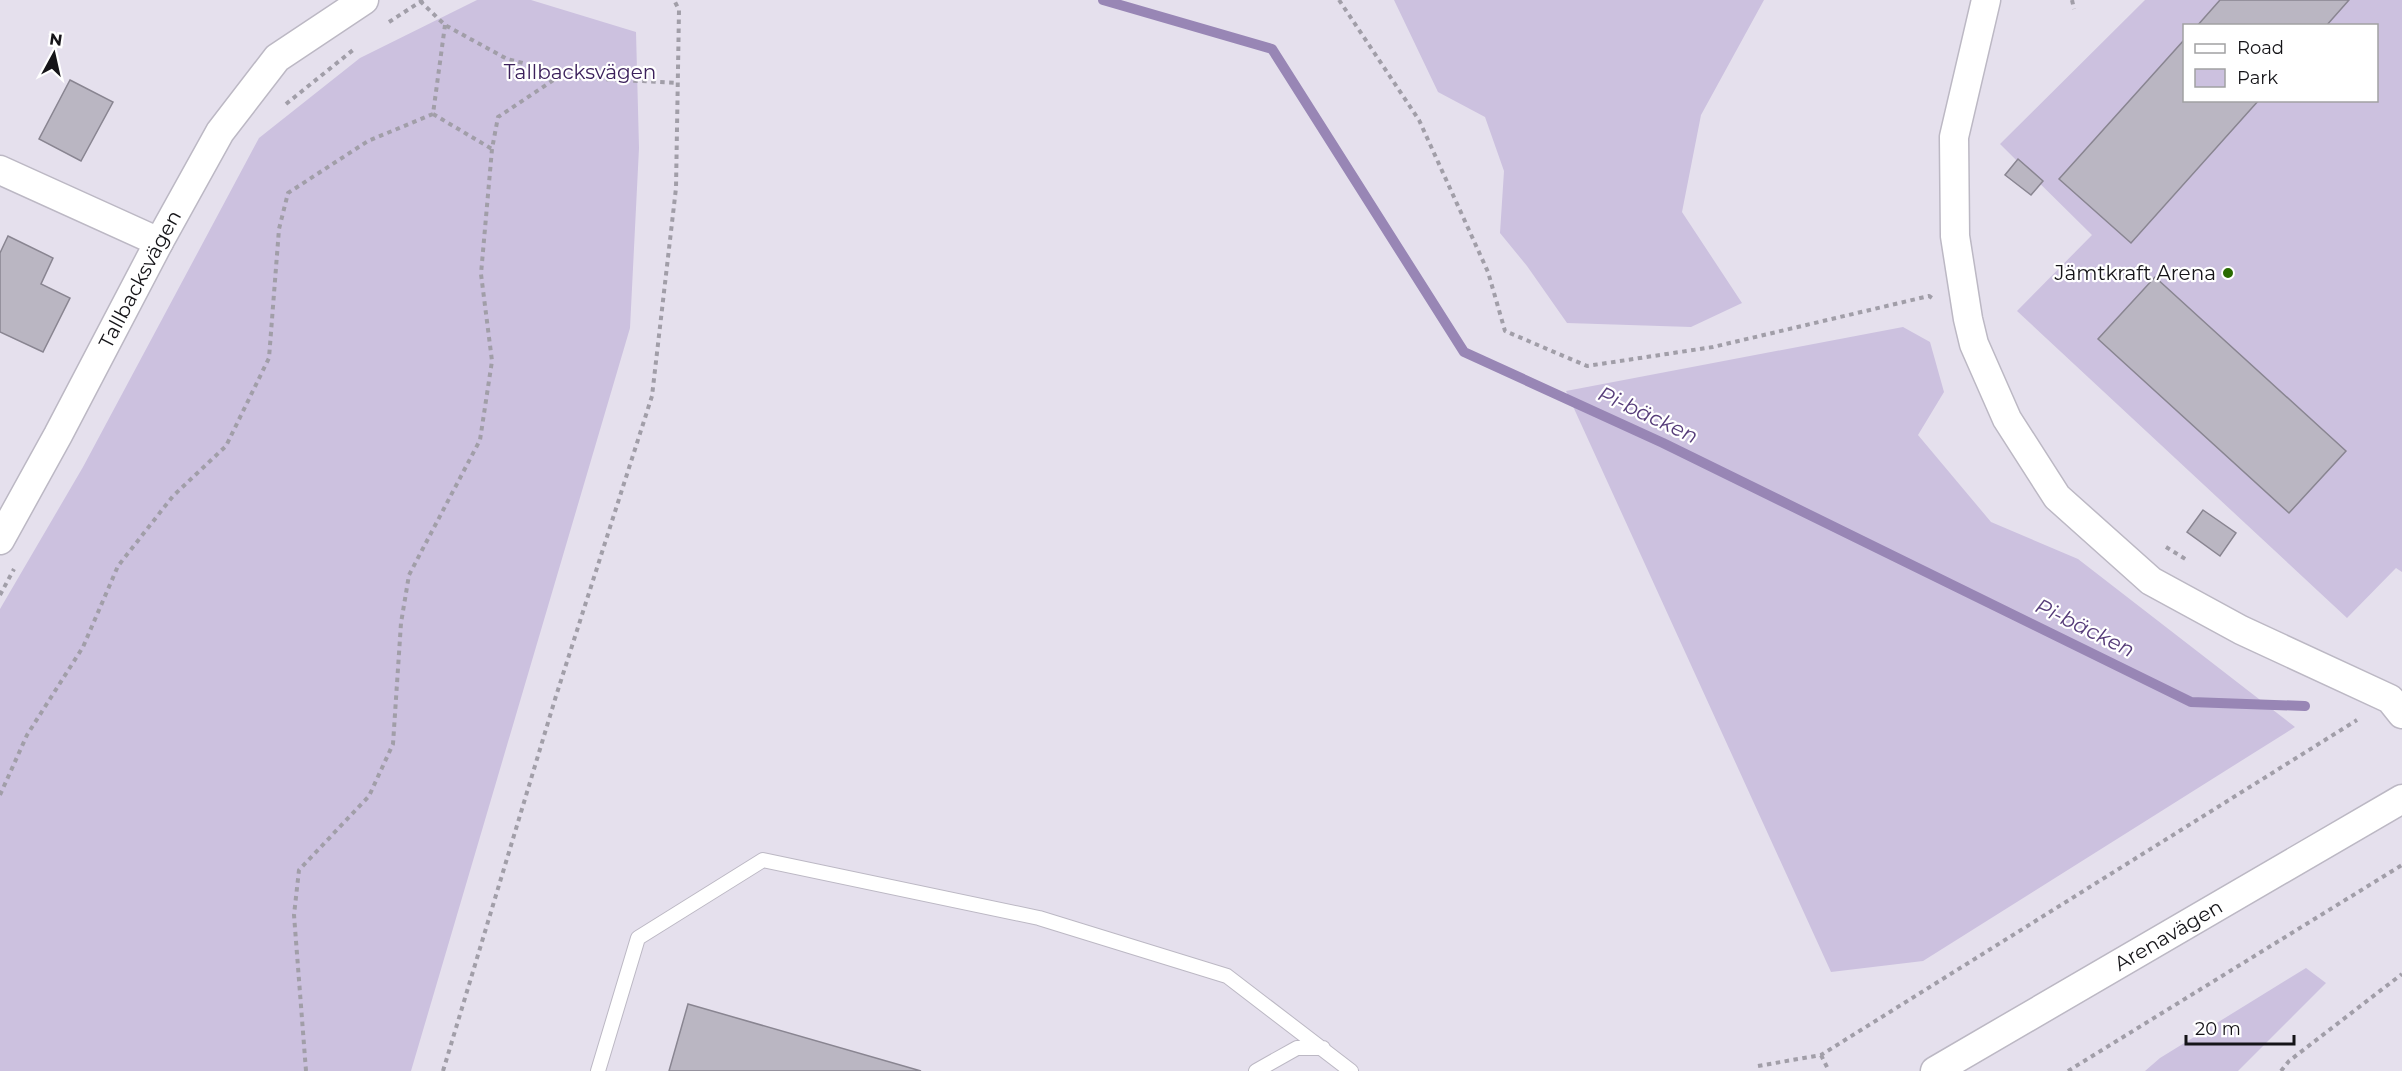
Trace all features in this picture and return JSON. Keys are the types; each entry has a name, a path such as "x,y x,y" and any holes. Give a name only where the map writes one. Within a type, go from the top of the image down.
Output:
{"street":[{"name":"Tallbacksvägen","path":"0,540 220,132 277,58 364,0"},
{"path":"1986,0 1954,137 1955,236 1974,344 2007,419 2057,497 2151,581 2241,630 2396,707"},
{"path":"0,170 159,242"},
{"name":"Arenavägen","path":"1935,1071 2402,799"}],"lane":[{"path":"598,1071 638,938 764,860 1039,918 1227,976 1351,1071"},
{"path":"1256,1071 1297,1048 1323,1048"}],"path":[{"path":"384,25 421,0 445,25 507,59 583,78 678,83"},
{"path":"443,1071 556,696 652,396 676,188 679,10 674,0"},
{"path":"1339,0 1419,120 1488,272 1505,331 1587,366 1713,347 1929,296 1968,319"},
{"path":"2072,0 2074,9"},
{"path":"433,114 445,25"},
{"path":"279,109 358,46"},
{"path":"306,1071 294,915 299,870 369,796 393,744 401,623 409,575 480,441 492,361 481,274 492,148 498,117 564,73"},
{"path":"433,114 492,148"},
{"path":"0,795 27,735 83,647 118,566 173,496 226,446 269,358 279,228 288,193 368,141 433,114"},
{"path":"2158,543 2197,566"},
{"path":"0,595 17,564"},
{"path":"1758,1066 1821,1055 2396,707"},
{"path":"2068,1071 2402,865"},
{"path":"2281,1071 2289,1061 2402,974"},
{"path":"1821,1055 1829,1071"}],"green space":[{"path":"477,0 531,0 636,32 639,148 630,328 411,1071 0,1071 0,609 83,467 259,138 360,58"},
{"path":"1394,0 1764,0 1701,115 1682,212 1742,303 1691,327 1567,323 1527,266 1500,233 1504,171 1485,117 1438,92"},
{"name":"Jämtkraft Arena","path":"2145,0 2402,0 2402,572 2396,568 2347,618 2017,311 2092,235 2000,144"},
{"path":"1903,327 1930,342 1944,392 1918,435 1991,522 2078,559 2295,727 1923,961 1831,972 1566,391"},
{"path":"2306,968 2326,983 2238,1071 2145,1071 2160,1058"}],"building":[{"path":"2220,0 2349,0 2328,24 2199,24"},
{"path":"2183,41 2183,102 2257,102 2131,243 2059,179"},
{"path":"70,80 113,102 81,161 39,139"},
{"path":"2018,159 2043,181 2031,195 2005,175"},
{"path":"8,236 53,258 41,284 70,298 43,352 0,332 0,253"},
{"path":"2155,277 2346,451 2289,513 2098,339"},
{"path":"2203,510 2236,533 2220,556 2187,532"},
{"path":"688,1004 921,1071 669,1071"}],"waterway":[{"name":"Pi-bäcken","path":"1103,0 1272,49 1464,352 1663,443 2191,702 2305,706"}],"place":[{"name":"Jämtkraft Arena","path":"2228,273"}]}
